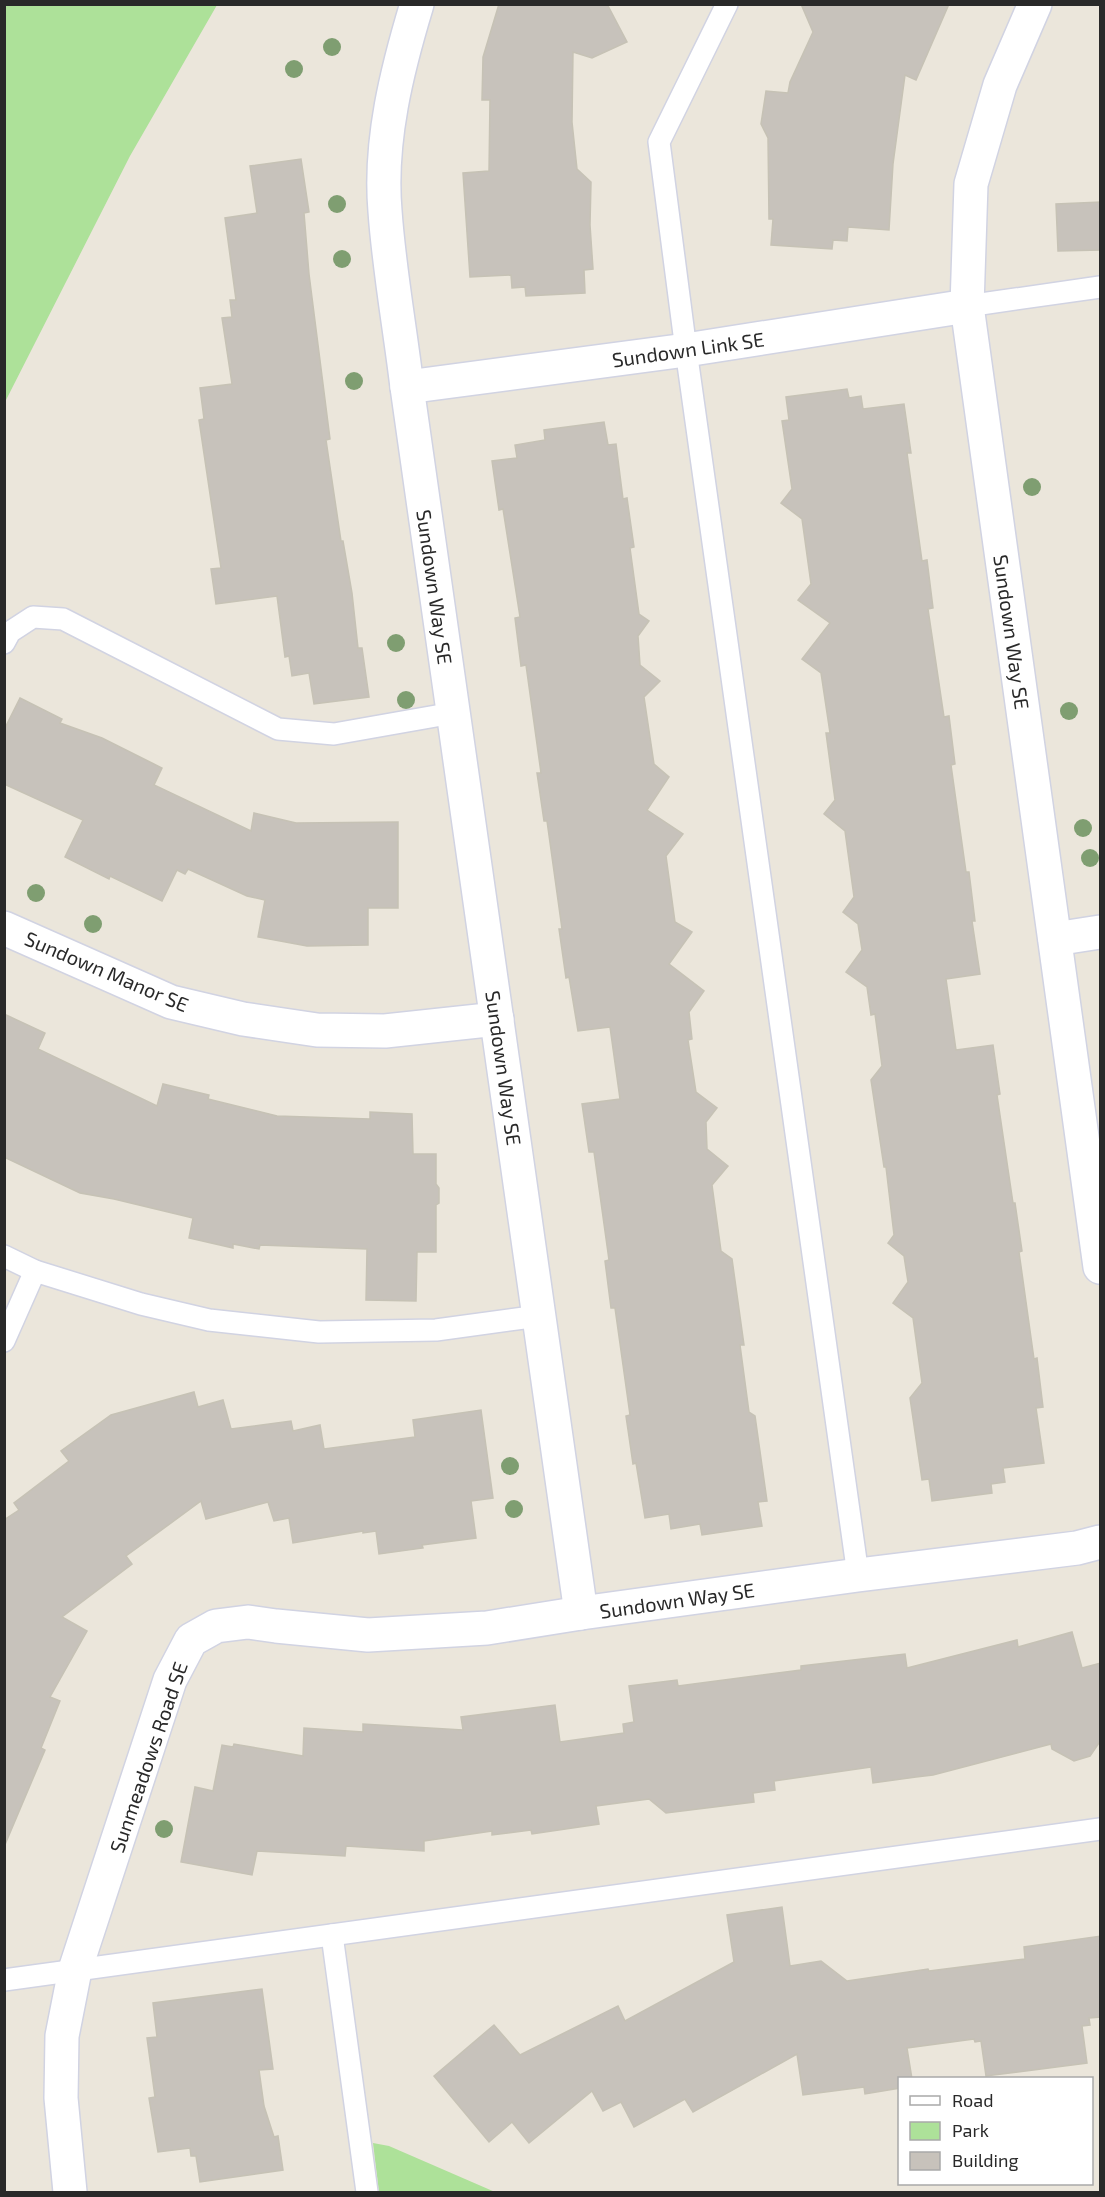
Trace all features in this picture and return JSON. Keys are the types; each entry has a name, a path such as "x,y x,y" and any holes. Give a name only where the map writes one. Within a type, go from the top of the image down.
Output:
{"street":[{"name":"Sundown Way SE","path":"417,4 400,63 391,107 385,158 385,209 407,387 581,1613 1077,1548 1101,1542"},
{"name":"Sundown Way SE","path":"1035,4 1000,86 971,184 967,306 1101,1267"},
{"name":"Sundown Link SE","path":"407,387 686,350 967,306"},
{"name":"Sundown Manor SE","path":"4,928 171,1002 243,1019 317,1030 385,1031 497,1019"},
{"path":"1055,939 1101,932"},
{"name":"Sunmeadows Road SE","path":"70,2193 61,2098 62,2036 75,1970 170,1680 191,1640 216,1626 248,1622 368,1635 487,1628 581,1613"}],"lane":[{"path":"727,4 659,142 686,350 858,1575"},
{"path":"967,306 1101,287"},
{"path":"4,643 10,632 33,617 63,619 278,729 334,734 453,713"},
{"path":"4,1256 35,1271 141,1304 209,1320 318,1332 436,1330 539,1316"},
{"path":"4,1341 35,1271"},
{"path":"4,1980 1101,1829"},
{"path":"332,1935 367,2193"}],"green space":[{"path":"5,4 217,5 130,156 5,402"},
{"path":"373,2143 389,2146 495,2192 379,2192"}],"building":[{"path":"499,4 607,4 627,42 592,58 573,52 572,122 577,169 591,182 590,225 593,269 584,270 585,293 526,296 525,287 512,288 511,275 470,277 463,173 489,171 490,100 482,100 483,57"},
{"path":"801,4 949,4 916,80 905,75 893,164 889,230 848,227 847,241 833,240 832,249 771,245 773,219 769,219 768,138 761,124 766,91 788,93 790,82 813,32"},
{"path":"301,159 309,212 304,213 309,274 330,439 326,440 341,541 343,541 352,593 358,648 362,648 369,697 314,704 309,673 292,676 289,656 285,657 277,596 216,604 211,569 221,568 199,420 204,419 200,388 232,384 222,318 232,317 230,300 236,300 225,218 257,213 250,166"},
{"path":"1101,202 1101,250 1058,251 1056,204"},
{"path":"847,389 849,398 861,396 863,409 904,404 911,453 907,453 922,561 927,560 933,608 928,609 944,717 949,716 955,764 951,765 966,872 969,872 975,921 972,921 980,974 946,979 956,1050 993,1045 1000,1094 997,1095 1013,1203 1015,1203 1022,1251 1019,1252 1043,1407 1036,1408 1044,1463 1003,1468 1005,1482 991,1484 992,1493 932,1501 929,1479 922,1480 910,1398 922,1383 913,1318 893,1303 908,1282 904,1256 888,1243 894,1235 886,1167 884,1167 871,1080 882,1066 875,1014 871,1015 867,987 846,972 862,950 858,924 843,912 854,897 845,831 824,814 835,800 826,733 830,733 821,673 802,659 830,623 798,600 811,584 802,519 781,503 792,489 782,421 789,420 786,397"},
{"path":"604,422 608,445 616,444 623,499 627,498 634,547 630,548 639,614 649,621 638,636 640,665 660,681 644,697 654,764 669,777 647,810 683,834 666,856 675,922 692,932 669,964 704,991 689,1012 692,1039 688,1040 696,1092 717,1108 706,1122 707,1149 728,1166 712,1185 721,1251 732,1259 744,1345 740,1345 749,1412 755,1416 767,1501 758,1502 762,1526 702,1535 700,1524 671,1529 669,1514 645,1518 636,1463 633,1464 626,1416 630,1415 615,1308 611,1308 605,1261 609,1260 594,1152 589,1152 582,1104 620,1099 610,1027 578,1031 569,977 566,978 559,929 562,929 547,821 544,821 537,773 541,773 526,665 521,666 515,618 520,617 503,509 499,510 492,461 517,458 515,445 545,440 544,430"},
{"path":"20,698 62,719 60,723 102,738 162,768 154,785 251,831 254,813 296,823 398,822 398,908 368,908 368,945 307,946 258,937 265,900 247,896 188,869 185,874 177,870 162,901 110,876 109,879 65,857 83,820 4,784 4,730"},
{"path":"4,1014 45,1033 38,1049 157,1106 163,1084 209,1095 208,1099 277,1116 370,1119 370,1112 412,1114 413,1154 436,1154 436,1184 439,1188 439,1203 436,1205 436,1252 417,1252 416,1301 366,1300 367,1249 260,1245 259,1249 233,1244 233,1248 189,1238 193,1218 80,1193 4,1157"},
{"path":"194,1392 198,1407 223,1400 231,1429 291,1421 293,1431 320,1425 324,1449 415,1437 413,1420 481,1410 493,1498 471,1501 476,1538 422,1545 423,1548 379,1554 376,1531 363,1533 363,1531 293,1543 289,1518 274,1521 268,1502 206,1519 201,1501 126,1556 132,1564 62,1617 87,1631 50,1697 60,1701 41,1748 45,1750 4,1847 4,1520 19,1510 14,1503 69,1461 61,1451 111,1415"},
{"path":"1072,1632 1082,1668 1101,1663 1101,1740 1090,1756 1074,1761 1052,1749 1051,1744 933,1775 873,1783 871,1767 774,1781 775,1790 753,1793 754,1802 666,1813 649,1799 596,1806 599,1824 532,1834 531,1830 492,1835 492,1831 424,1841 424,1851 346,1846 345,1856 257,1851 252,1875 181,1862 195,1787 213,1791 222,1745 233,1747 234,1744 303,1756 304,1728 363,1732 363,1724 463,1730 461,1717 555,1705 560,1742 624,1733 623,1724 634,1722 629,1686 677,1680 678,1686 801,1670 801,1666 905,1654 907,1668 1017,1640 1018,1647"},
{"path":"782,1907 790,1966 821,1961 847,1981 928,1969 929,1971 1025,1959 1024,1947 1101,1936 1101,2017 1089,2018 1090,2025 1082,2026 1087,2063 986,2076 981,2041 975,2042 974,2039 907,2048 912,2077 898,2077 898,2088 865,2094 864,2087 803,2095 797,2054 693,2112 685,2099 634,2127 621,2102 603,2111 592,2091 529,2143 512,2122 489,2142 434,2076 494,2025 520,2055 618,2006 625,2021 734,1962 727,1915"},
{"path":"262,1989 273,2069 259,2070 264,2106 274,2137 278,2136 283,2170 200,2182 196,2156 191,2156 190,2148 158,2152 149,2098 155,2097 147,2038 157,2037 153,2003"}]}
